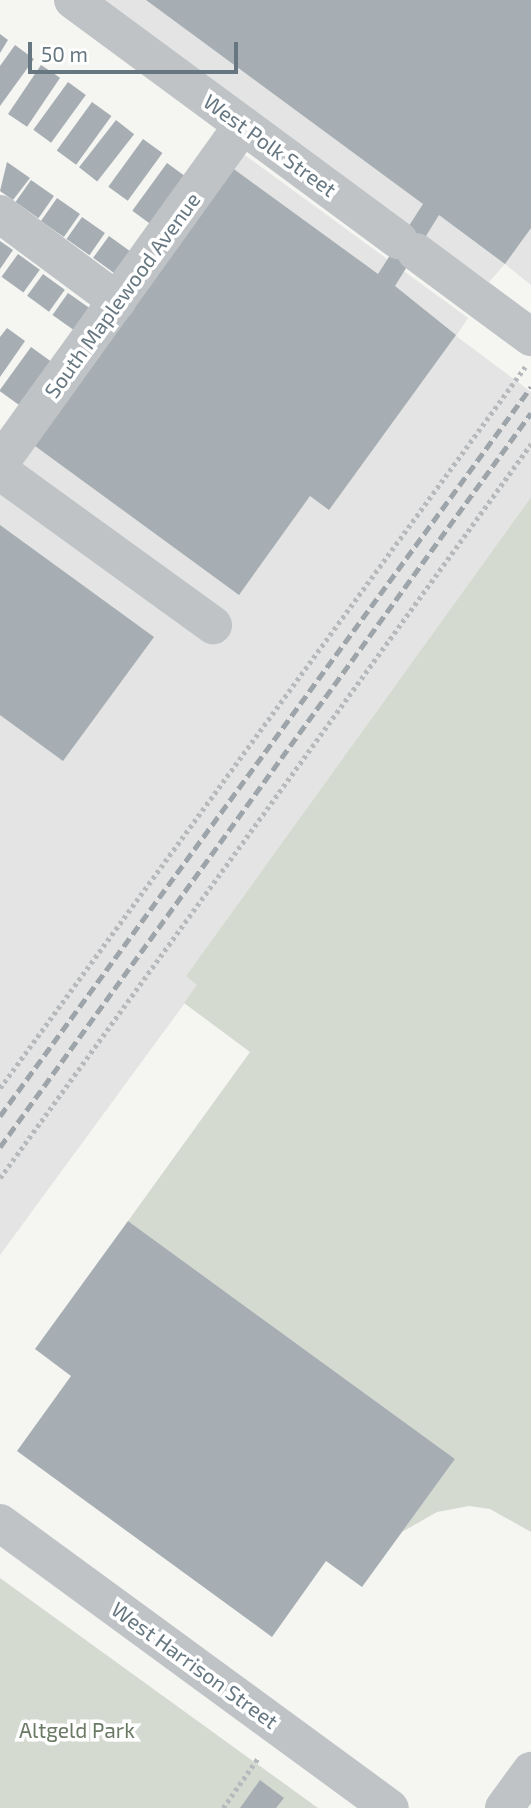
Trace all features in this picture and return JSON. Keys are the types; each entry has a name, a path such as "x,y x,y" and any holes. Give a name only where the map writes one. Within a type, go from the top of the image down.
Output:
{"street":[{"name":"West Polk Street","path":"73,0 531,337"},
{"name":"South Maplewood Avenue","path":"0,463 243,125"},
{"path":"0,214 117,301"},
{"path":"0,471 213,625"},
{"name":"West Harrison Street","path":"0,1522 390,1808"},
{"path":"504,1808 531,1771"}],"path":[{"path":"0,1087 515,380"},
{"path":"0,1178 531,444"},
{"path":"223,1808 258,1758"}],"shaded area":[{"path":"99,0 531,0 531,285 505,264 489,282"},
{"path":"235,148 468,318 456,336 531,392 531,497 186,976 198,985 0,1255 0,478"}],"green space":[{"path":"531,497 531,1532 490,1509 469,1506 437,1512 402,1532 455,1459 128,1221 250,1052 184,1003 197,985 186,976"},
{"name":"Altgeld Park","path":"0,1578 318,1808 0,1808"}],"building":[{"path":"146,0 531,0 531,228 505,264 439,215 395,286 456,335 329,510 310,496 239,595 31,443 231,167 378,274 423,204"},
{"path":"0,34 8,40 0,53"},
{"path":"15,45 34,59 0,106 0,66"},
{"path":"41,65 60,78 27,127 8,114"},
{"path":"68,82 86,95 51,143 33,130"},
{"path":"92,102 111,116 76,165 57,151"},
{"path":"116,120 134,134 97,181 79,167"},
{"path":"143,139 162,153 128,201 108,187"},
{"path":"7,162 30,178 13,200 0,191"},
{"path":"167,163 185,176 150,224 132,211"},
{"path":"31,180 54,196 38,218 16,202"},
{"path":"57,198 80,214 64,237 41,221"},
{"path":"82,217 105,233 89,255 67,239"},
{"path":"109,236 131,252 115,274 93,258"},
{"path":"0,241 13,250 0,269"},
{"path":"18,254 40,270 23,293 2,277"},
{"path":"43,274 65,290 49,312 27,296"},
{"path":"68,293 91,309 75,331 53,315"},
{"path":"7,328 25,341 0,377 0,337"},
{"path":"31,347 50,361 19,405 0,390"},
{"path":"0,525 154,637 63,761 0,715"},
{"path":"128,1221 455,1459 362,1587 326,1561 272,1637 17,1451 71,1376 35,1349"},
{"path":"260,1780 284,1798 276,1808 240,1808"}],"railway":[{"path":"0,1116 531,387"},
{"path":"0,1147 531,413"}]}
